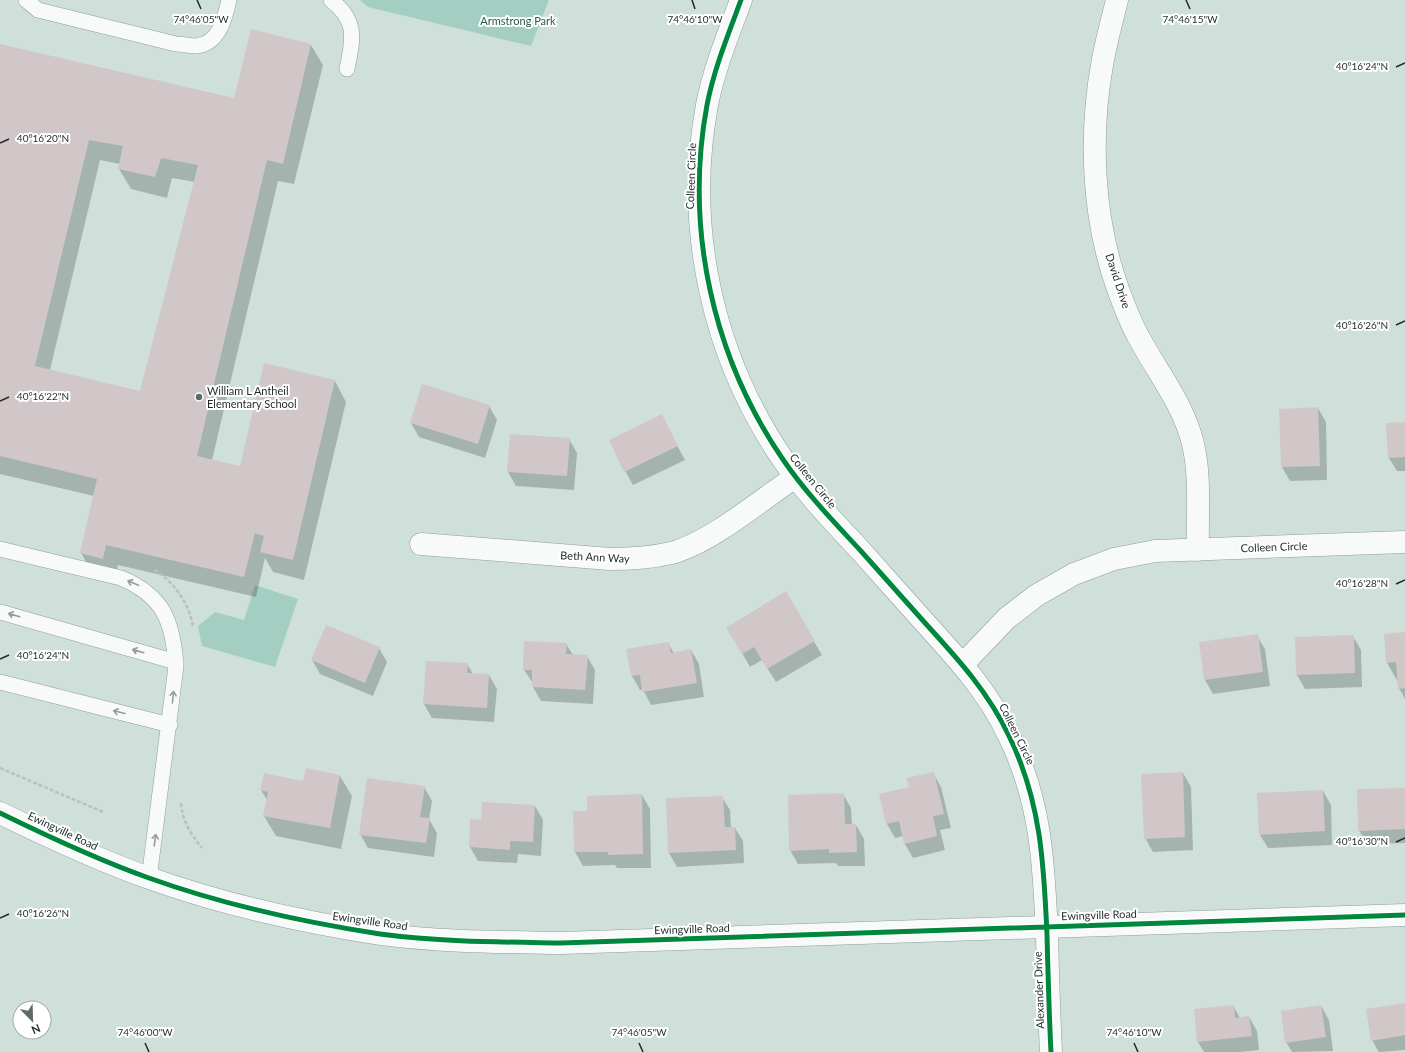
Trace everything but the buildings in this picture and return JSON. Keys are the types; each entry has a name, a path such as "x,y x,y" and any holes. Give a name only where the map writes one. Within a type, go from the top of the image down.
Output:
{"street":[{"name":"Colleen Circle","path":"741,0 718,58 707,106 700,176 699,211 705,268 715,316 734,370 758,421 795,476 819,506 963,664 988,698 1009,735 1026,775 1039,829 1046,927"},
{"name":"David Drive","path":"1117,0 1103,60 1096,125 1095,174 1103,232 1118,288 1137,335 1182,413 1193,444 1196,471 1198,550"},
{"name":"Beth Ann Way","path":"421,544 610,559 640,559 672,553 704,539 795,476"},
{"name":"Colleen Circle","path":"963,664 1007,618 1037,595 1074,574 1114,559 1148,552 1405,542"},
{"name":"Ewingville Road","path":"0,813 75,849 149,878 244,907 303,921 382,934 461,941 569,943 1405,915"},
{"name":"Alexander Drive","path":"1046,927 1051,1052"}],"lane":[{"path":"26,0 38,10 176,44 197,46 209,41 218,32 224,22 229,0"},
{"path":"331,0 341,8 350,22 353,39 347,69"},
{"path":"0,549 121,578 139,586 155,599 172,631 176,648 176,662 170,725 149,878"},
{"path":"0,612 176,662"},
{"path":"0,682 170,725"}],"path":[{"path":"0,768 103,812"}],"green space":[{"name":"Armstrong Park","path":"360,0 549,0 531,46 368,7"},
{"path":"255,585 298,599 275,667 202,646 198,626 215,612 244,620"}],"cycle path":[{"path":"741,0 713,78 707,105 701,152 699,198 703,245 710,291 722,336 739,379 759,421 784,461 820,507 961,663 992,705 1009,736 1020,760 1028,785 1039,834 1046,909 1051,1052"},
{"path":"0,813 92,856 177,888 263,912 292,918 380,934 425,939 561,943 1405,915"}],"place":[{"name":"William L Antheil Elementary School","path":"199,397"}]}
